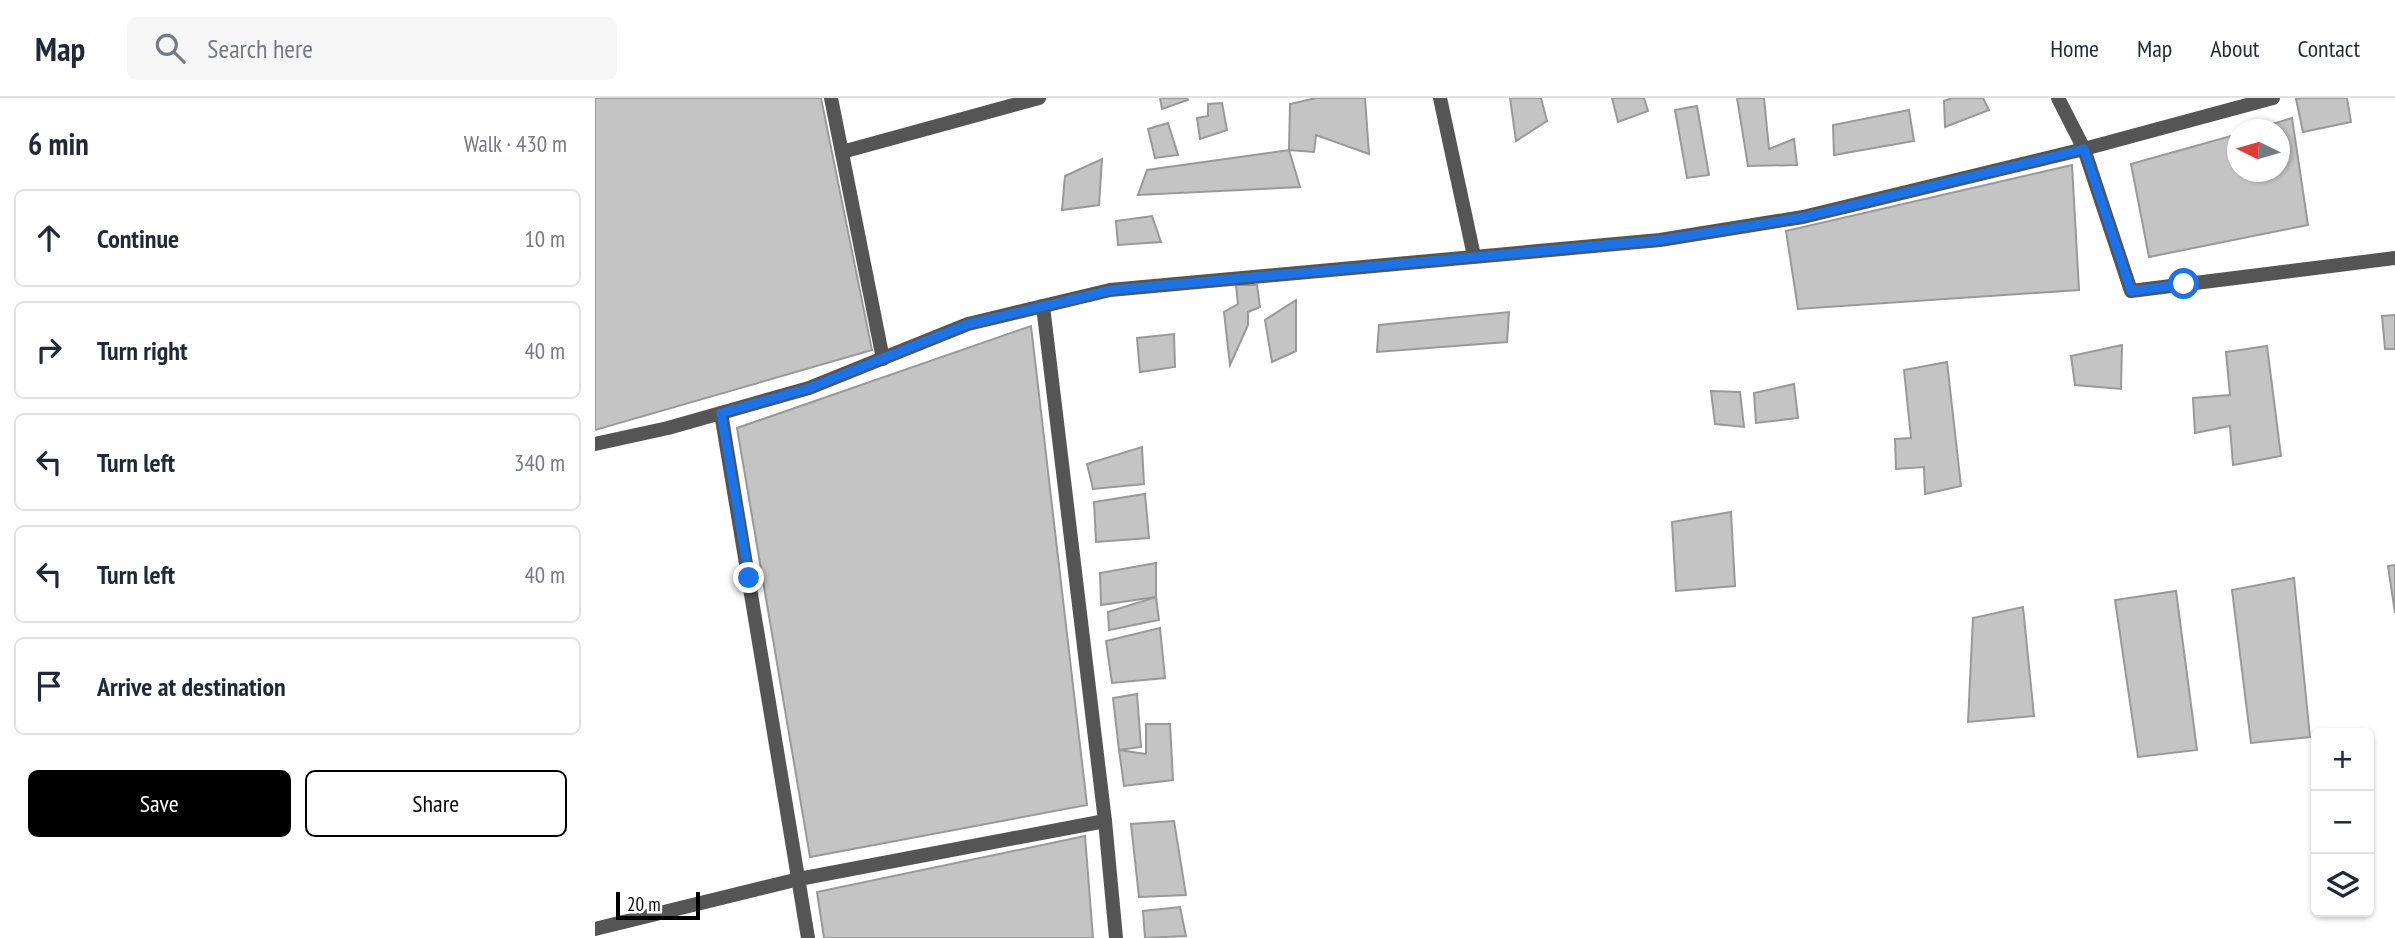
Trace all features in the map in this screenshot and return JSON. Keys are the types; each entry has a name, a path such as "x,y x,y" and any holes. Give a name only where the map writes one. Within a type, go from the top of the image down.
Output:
{"street":[{"path":"831,98 883,359"},
{"path":"842,152 1039,98"},
{"path":"1440,98 1474,256"},
{"path":"2058,98 2084,149 2131,291 2395,258"},
{"path":"595,444 668,428 809,388 968,324 1111,290 1660,240 1803,217 2084,149 2273,98"},
{"path":"1042,306 1105,821 1116,938"},
{"path":"721,413 807,938"},
{"path":"595,929 799,879 1105,821"}],"building":[{"path":"595,98 821,98 872,350 595,430"},
{"path":"1160,98 1187,98 1188,100 1162,109"},
{"path":"1316,98 1365,98 1369,154 1316,135 1314,152 1289,150 1290,104"},
{"path":"1510,98 1541,98 1547,121 1516,141"},
{"path":"1612,98 1644,98 1648,111 1618,122"},
{"path":"1737,98 1764,98 1769,149 1794,139 1797,165 1748,166"},
{"path":"1952,98 1983,98 1989,110 1945,127 1944,101"},
{"path":"2347,98 2351,122 2303,132 2296,99"},
{"path":"1222,103 1227,130 1200,139 1197,118 1208,116 1208,104"},
{"path":"1697,106 1709,175 1687,178 1675,110"},
{"path":"1909,110 1914,141 1834,155 1833,125"},
{"path":"2292,118 2308,225 2149,257 2131,164 2227,137 2227,182 2290,182 2289,119"},
{"path":"1168,123 1178,155 1155,158 1148,129"},
{"path":"1289,150 1300,187 1138,195 1147,170"},
{"path":"1102,159 1099,205 1062,210 1065,176"},
{"path":"2072,165 2079,290 1798,309 1786,231"},
{"path":"1152,216 1161,242 1118,245 1116,221"},
{"path":"1236,285 1257,285 1260,307 1248,312 1248,325 1230,365 1224,312 1238,304"},
{"path":"1296,300 1296,351 1272,362 1265,320"},
{"path":"1509,312 1507,342 1377,352 1379,325"},
{"path":"2395,315 2395,349 2385,349 2382,316"},
{"path":"1031,326 1087,805 810,857 737,428"},
{"path":"1174,334 1175,367 1140,372 1137,338"},
{"path":"2122,345 2121,389 2075,385 2071,356"},
{"path":"2267,346 2281,456 2233,465 2230,426 2195,433 2193,398 2230,395 2226,352"},
{"path":"1947,362 1961,486 1925,494 1924,467 1896,469 1895,439 1911,438 1904,370"},
{"path":"1794,384 1798,418 1756,423 1754,393"},
{"path":"1711,391 1740,392 1744,427 1715,424"},
{"path":"1142,447 1144,484 1093,489 1087,464"},
{"path":"1145,494 1149,538 1096,542 1094,502"},
{"path":"1731,512 1735,586 1676,591 1672,522"},
{"path":"1156,563 1156,597 1101,605 1100,573"},
{"path":"2395,565 2395,613 2388,566"},
{"path":"2294,578 2310,737 2251,743 2232,590"},
{"path":"2176,591 2197,750 2138,757 2115,600"},
{"path":"1156,597 1159,620 1109,630 1108,612"},
{"path":"2023,607 2034,716 1968,722 1973,618"},
{"path":"1160,628 1165,678 1112,683 1106,641"},
{"path":"1137,694 1141,747 1119,750 1113,698"},
{"path":"1146,724 1170,724 1173,780 1124,786 1119,750 1146,754"},
{"path":"1174,821 1186,895 1139,897 1131,824"},
{"path":"1085,836 1093,938 824,938 817,892"},
{"path":"1180,907 1186,936 1145,938 1143,911"}],"route":[{"path":"749,578 721,413 809,388 968,324 1111,290 1660,240 1803,217 2084,149 2131,291 2184,284"}]}
